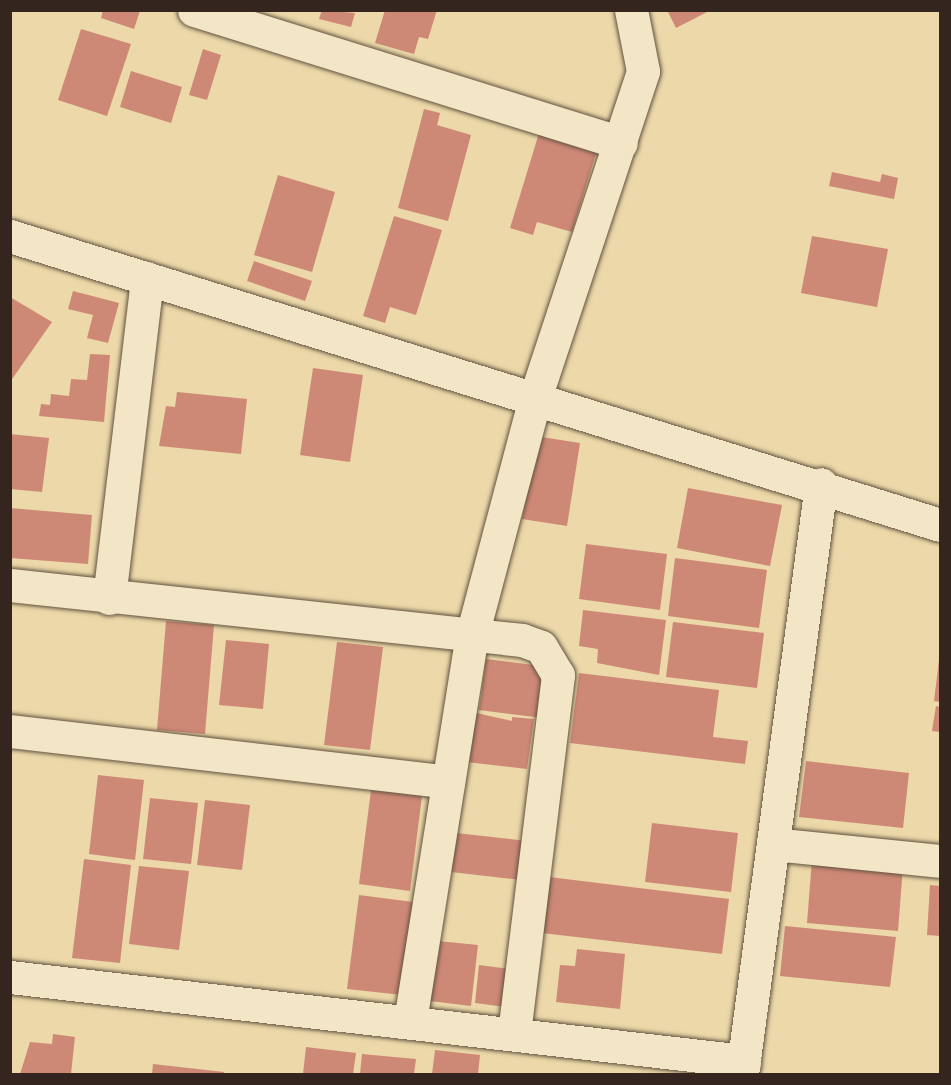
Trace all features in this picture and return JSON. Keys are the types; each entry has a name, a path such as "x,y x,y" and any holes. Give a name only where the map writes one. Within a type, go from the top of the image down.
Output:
{"street":[{"path":"194,10 621,143"},
{"path":"410,1021 472,634 535,398 643,71 631,10"},
{"path":"10,236 821,484 940,525"},
{"path":"109,598 147,278"},
{"path":"10,977 514,1031 743,1068 821,484"},
{"path":"10,585 109,598 472,634 532,642 548,654 558,675 514,1031"},
{"path":"10,731 448,782"},
{"path":"773,844 940,861"}],"building":[{"path":"103,10 140,11 134,29 101,18"},
{"path":"322,10 355,13 351,27 319,19"},
{"path":"385,10 437,10 428,39 419,37 414,54 375,43"},
{"path":"667,10 711,10 676,28"},
{"path":"81,29 131,44 107,116 58,100"},
{"path":"203,49 221,55 207,100 189,95"},
{"path":"131,71 182,87 171,123 120,107"},
{"path":"424,109 440,113 437,125 471,135 448,221 398,208"},
{"path":"539,133 597,150 572,232 537,222 533,235 510,228"},
{"path":"832,172 880,182 882,174 898,178 894,199 829,186"},
{"path":"278,175 335,192 312,272 254,255"},
{"path":"394,216 442,230 416,315 390,307 385,323 363,316"},
{"path":"812,236 888,249 877,307 801,293"},
{"path":"254,261 312,281 305,301 247,281"},
{"path":"73,291 119,303 108,343 87,338 93,315 68,309"},
{"path":"10,297 52,322 10,382"},
{"path":"90,354 110,355 104,422 39,416 41,404 50,405 51,394 69,396 71,379 87,380"},
{"path":"313,368 363,375 350,462 300,455"},
{"path":"177,392 247,399 241,454 159,446 166,406 175,407"},
{"path":"10,434 49,438 42,492 10,489"},
{"path":"535,436 580,443 567,526 522,519"},
{"path":"688,488 782,505 770,566 677,548"},
{"path":"10,508 92,515 88,564 10,558"},
{"path":"586,544 667,554 660,610 579,599"},
{"path":"675,558 767,570 759,628 668,616"},
{"path":"583,610 666,620 659,675 597,663 598,649 579,646"},
{"path":"166,621 214,625 205,734 157,730"},
{"path":"673,622 764,633 757,688 666,677"},
{"path":"226,640 269,644 263,709 219,705"},
{"path":"337,642 383,647 370,750 324,745"},
{"path":"486,659 549,667 543,718 479,710"},
{"path":"940,661 940,702 934,701"},
{"path":"579,673 719,690 713,737 748,741 745,764 570,743"},
{"path":"936,706 940,707 940,732 932,731"},
{"path":"472,712 512,721 512,717 534,719 527,769 466,762"},
{"path":"806,761 909,773 903,828 799,817"},
{"path":"98,775 144,780 135,860 89,854"},
{"path":"371,790 422,796 410,891 359,884"},
{"path":"150,798 198,803 191,864 143,859"},
{"path":"205,800 250,805 242,870 197,865"},
{"path":"652,823 738,833 731,892 645,882"},
{"path":"456,833 527,841 522,880 451,872"},
{"path":"84,859 131,865 120,963 72,958"},
{"path":"812,859 903,866 898,931 807,923"},
{"path":"139,866 189,871 179,950 129,944"},
{"path":"549,877 729,899 722,954 542,933"},
{"path":"930,885 940,886 940,936 927,935"},
{"path":"359,895 413,902 402,995 347,989"},
{"path":"785,926 896,937 890,987 780,976"},
{"path":"438,941 478,945 471,1006 430,1001"},
{"path":"577,949 625,954 620,1009 556,1002 560,965 575,966"},
{"path":"479,965 511,969 506,1007 475,1003"},
{"path":"53,1034 75,1037 71,1074 20,1074 30,1042 52,1044"},
{"path":"306,1047 356,1053 353,1074 303,1074"},
{"path":"435,1050 480,1055 478,1074 432,1074"},
{"path":"362,1054 416,1059 414,1074 360,1074"},
{"path":"153,1064 224,1072 224,1074 152,1074"}]}
